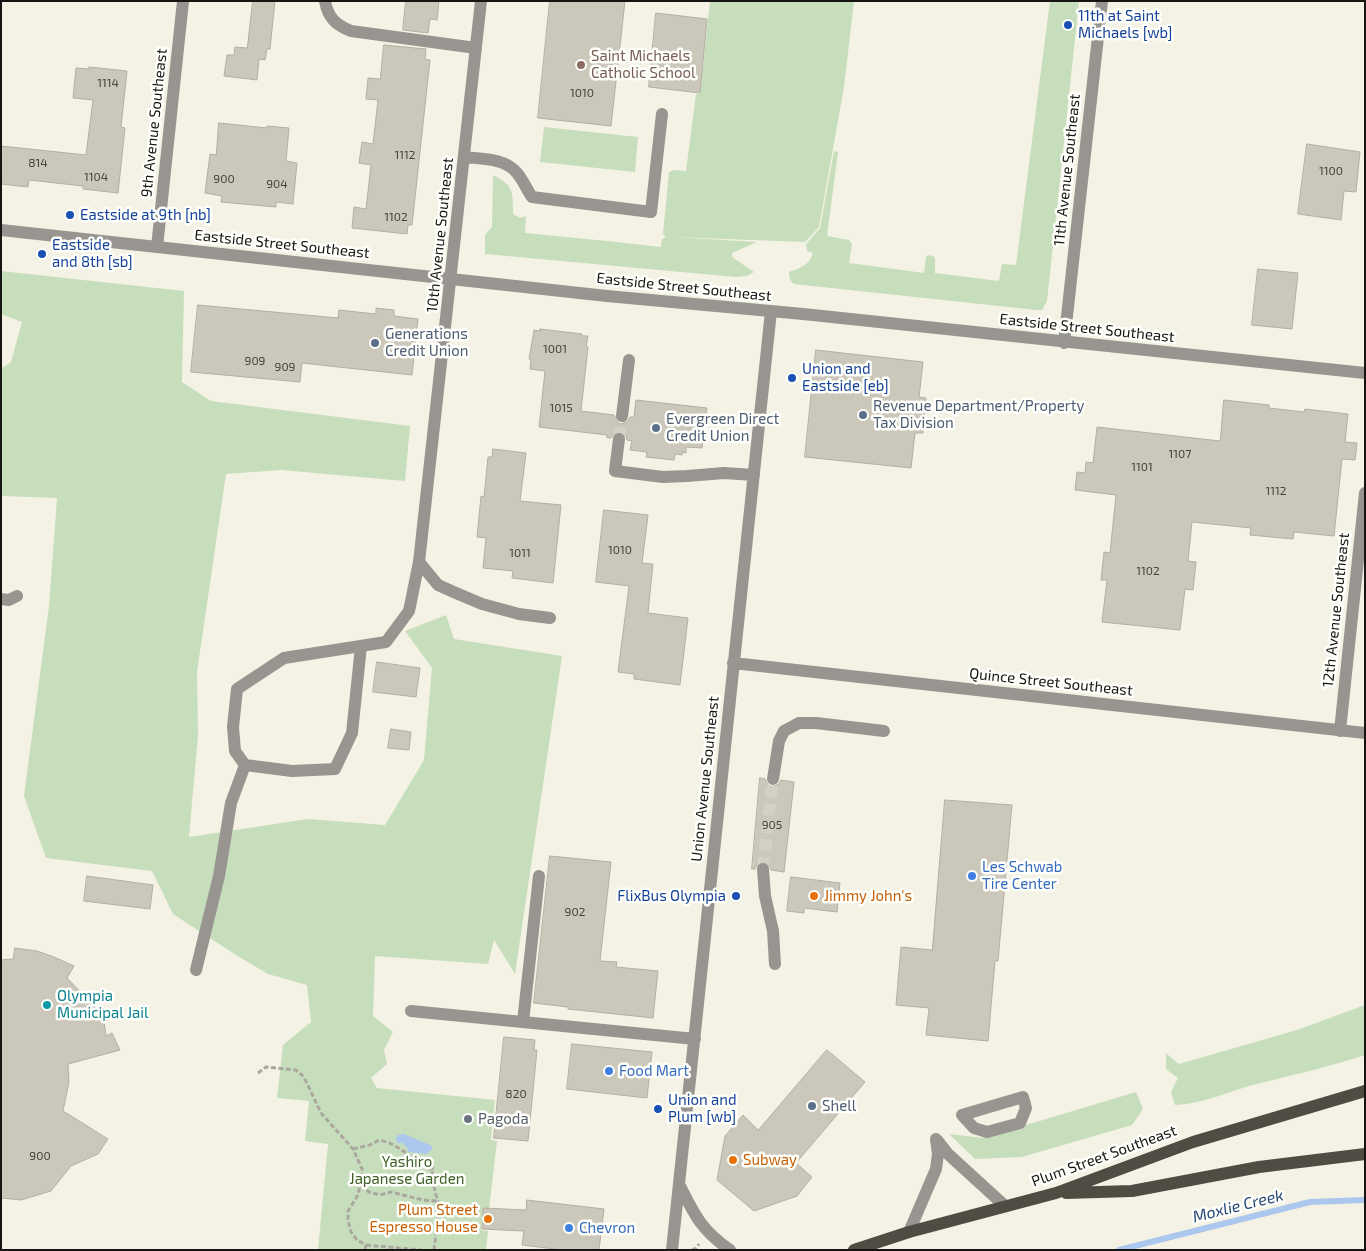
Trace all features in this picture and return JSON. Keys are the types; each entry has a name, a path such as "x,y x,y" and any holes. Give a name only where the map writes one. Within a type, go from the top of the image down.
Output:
{"main road":[{"name":"Plum Street Southeast","path":"854,1250 909,1232 1056,1193 1194,1142 1365,1091"},
{"path":"1056,1193 1132,1191 1259,1167 1365,1154"}],"street":[{"name":"9th Avenue Southeast","path":"157,247 183,1"},
{"path":"325,1 327,12 333,21 340,27 351,31 476,48"},
{"name":"10th Avenue Southeast","path":"245,765 235,750 234,727 237,689 284,658 386,642 409,610 420,562 481,1"},
{"name":"11th Avenue Southeast","path":"1064,343 1102,1"},
{"path":"465,157 500,162 508,166 517,172 532,198 651,212 662,114"},
{"name":"Eastside Street Southeast","path":"1,230 607,296 770,311 1365,373"},
{"name":"Union Avenue Southeast","path":"672,1250 770,311"},
{"path":"622,416 629,360"},
{"path":"619,439 615,471 663,477 724,473 754,475"},
{"name":"12th Avenue Southeast","path":"1340,731 1365,493"},
{"path":"420,562 438,585 456,593 482,604 519,614 550,618"},
{"path":"1,599 9,600 17,596"},
{"path":"196,970 219,876 231,803 245,765 292,771 335,769 352,733 361,646"},
{"name":"Quince Street Southeast","path":"733,663 1365,733"},
{"path":"773,779 779,741 784,731 799,723 816,723 884,731"},
{"path":"763,869 765,896 773,931 774,964"},
{"path":"523,1022 539,876"},
{"path":"411,1011 694,1040"},
{"path":"1023,1096 1026,1108 1024,1117 1020,1122 987,1132 974,1128 962,1115 1023,1096"},
{"path":"909,1232 936,1169 938,1154 936,1139 948,1154 1005,1206"},
{"path":"678,1183 698,1222 711,1236 730,1250"}],"path":[{"path":"258,1073 266,1067 296,1070 304,1076 321,1113 353,1149 363,1171 358,1195 348,1211 351,1232 357,1240 366,1244 421,1250"},
{"path":"353,1149 373,1144 377,1141 387,1141 422,1166 432,1170"},
{"path":"433,1162 432,1170 438,1201 434,1250"},
{"path":"360,1185 369,1192 380,1195 391,1192 423,1200 438,1201"},
{"path":"692,1250 700,1243"},
{"path":"365,1250 366,1244"}],"green space":[{"path":"710,1 854,1 844,87 819,227 805,242 671,237 757,242 732,253 732,257 754,272 747,276 736,277 485,254 485,235 492,227 493,175 509,186 513,200 513,214 520,218 526,216 525,233 661,247 662,239 666,237 663,234 669,172 674,170 686,171 696,94 700,94"},
{"path":"1050,1 1079,1 1047,301 1042,310 794,284 790,280 789,272 801,267 812,257 813,253 807,251 806,244 820,228 834,151 838,152 827,236 849,240 852,244 849,263 924,273 926,257 929,255 935,257 935,273 999,281 1002,264 1016,265"},
{"path":"544,127 638,137 635,172 540,162"},
{"name":"Yashiro Japanese Garden","path":"1,271 184,291 182,382 211,401 410,426 405,481 281,470 226,474 197,672 198,735 189,837 308,819 385,825 424,760 432,668 405,631 446,615 454,639 562,656 515,974 494,940 488,964 375,956 373,1016 393,1032 384,1050 387,1064 371,1078 377,1088 495,1100 491,1140 497,1141 489,1209 483,1209 481,1230 488,1231 486,1250 318,1250 328,1144 305,1141 309,1101 277,1098 283,1045 311,1022 307,985 268,974 173,914 152,871 46,858 24,796 49,606 57,498 1,496 1,369 11,362 22,322 1,314"},
{"path":"1365,1005 1365,1055 1206,1100 1175,1105 1171,1092 1178,1078 1166,1069 1166,1053 1179,1064 1297,1030"},
{"path":"1136,1092 1143,1109 1132,1125 1022,1157 975,1159 949,1134 983,1138"}],"water":[{"path":"404,1134 432,1146 432,1149 427,1154 408,1152 403,1142 400,1144 395,1140 398,1135"}],"building":[{"path":"253,1 275,1 270,49 267,49 265,60 259,59 257,80 224,76 227,55 234,55 235,47 247,48"},
{"path":"406,1 439,1 437,20 430,19 428,33 403,30"},
{"name":"Saint Michaels Catholic School","path":"550,1 625,1 611,126 538,118"},
{"path":"656,13 707,19 700,93 649,87"},
{"path":"384,45 426,49 425,59 430,60 412,225 408,225 407,234 352,228 354,207 366,209 371,165 359,163 362,142 373,144 378,100 366,99 368,78 380,79"},
{"path":"89,67 127,71 121,127 125,128 118,193 83,189 83,186 29,180 28,187 1,184 1,146 86,155 93,100 73,98 76,68 89,69"},
{"path":"219,123 267,128 267,126 289,128 286,161 297,163 293,204 276,202 276,207 221,202 222,196 205,193 210,154 216,155"},
{"path":"1307,144 1360,152 1356,192 1344,191 1341,220 1298,214"},
{"path":"1258,269 1298,273 1292,329 1252,325"},
{"path":"198,305 338,318 339,310 376,314 376,308 394,310 394,316 418,319 412,375 302,363 300,382 191,372"},
{"path":"540,329 588,336 581,411 614,415 617,422 621,424 628,421 630,417 634,417 636,400 707,408 702,448 686,447 686,453 683,452 682,455 675,454 674,460 646,457 647,452 630,450 632,441 627,440 626,435 620,431 615,432 611,438 607,438 607,435 539,427 545,371 530,369 531,359 529,359 534,330 540,331"},
{"name":"Revenue Department/Property Tax Division","path":"816,350 923,362 919,397 926,398 923,433 915,433 911,468 805,457"},
{"path":"1224,400 1269,405 1269,408 1304,412 1305,409 1348,414 1345,442 1357,443 1355,460 1342,459 1334,536 1294,532 1293,539 1250,535 1251,528 1192,522 1188,561 1196,562 1193,590 1185,589 1180,630 1102,622 1107,580 1101,580 1104,552 1110,553 1116,495 1075,490 1077,472 1085,473 1086,462 1093,463 1097,427 1220,441"},
{"path":"493,449 526,453 520,501 561,505 553,583 512,578 513,571 483,568 486,538 477,537 481,496 484,497 488,457 492,457"},
{"path":"604,510 648,515 642,563 653,564 648,613 688,618 680,685 634,679 634,674 618,672 629,586 596,582"},
{"path":"377,662 420,668 416,697 373,692"},
{"path":"391,729 411,732 409,750 388,748"},
{"path":"760,778 765,779 768,785 772,787 779,784 781,780 794,782 784,872 771,870 769,864 763,861 758,863 755,869 752,869"},
{"name":"Les Schwab Tire Center","path":"945,800 1012,805 998,961 995,961 988,1041 926,1035 929,1008 896,1005 901,947 932,950"},
{"path":"550,856 611,862 600,961 617,962 616,967 658,971 653,1018 568,1009 568,1007 534,1003"},
{"path":"87,876 153,885 150,909 84,901"},
{"name":"Jimmy John's","path":"791,877 840,883 837,912 804,908 804,913 787,911"},
{"path":"15,948 37,951 74,966 67,978 95,1007 104,1021 106,1036 112,1033 120,1050 68,1064 69,1082 63,1111 108,1139 98,1154 71,1166 51,1191 21,1200 1,1198 1,960 13,959"},
{"path":"504,1037 535,1040 534,1050 537,1050 528,1141 494,1138"},
{"name":"Food Mart","path":"572,1044 652,1052 647,1098 567,1089"},
{"path":"827,1050 865,1082 796,1163 812,1177 797,1196 754,1211 717,1180 725,1136 743,1115 758,1130"},
{"path":"527,1200 604,1209 599,1250 562,1250 522,1245 524,1231 482,1229 483,1208 526,1210"}],"waterway":[{"name":"Moxlie Creek","path":"1119,1250 1310,1202 1365,1200"}],"tunnel":[{"path":"619,439 622,416"},
{"path":"763,869 773,779"}],"place":[{"name":"11th at Saint Michaels [wb]","path":"1068,25"},
{"name":"Saint Michaels Catholic School","path":"581,65"},
{"name":"Eastside at 9th [nb]","path":"70,215"},
{"name":"Eastside and 8th [sb]","path":"42,254"},
{"name":"Generations Credit Union","path":"375,343"},
{"name":"Union and Eastside [eb]","path":"792,378"},
{"name":"Revenue Department/Property Tax Division","path":"863,415"},
{"name":"Evergreen Direct Credit Union","path":"656,428"},
{"name":"Les Schwab Tire Center","path":"972,876"},
{"name":"FlixBus Olympia","path":"736,896"},
{"name":"Jimmy John's","path":"814,896"},
{"name":"Olympia Municipal Jail","path":"47,1005"},
{"name":"Food Mart","path":"609,1071"},
{"name":"Shell","path":"812,1106"},
{"name":"Union and Plum [wb]","path":"658,1109"},
{"name":"Pagoda","path":"468,1119"},
{"name":"Subway","path":"733,1160"},
{"name":"Plum Street Espresso House","path":"488,1219"},
{"name":"Chevron","path":"569,1228"}]}
